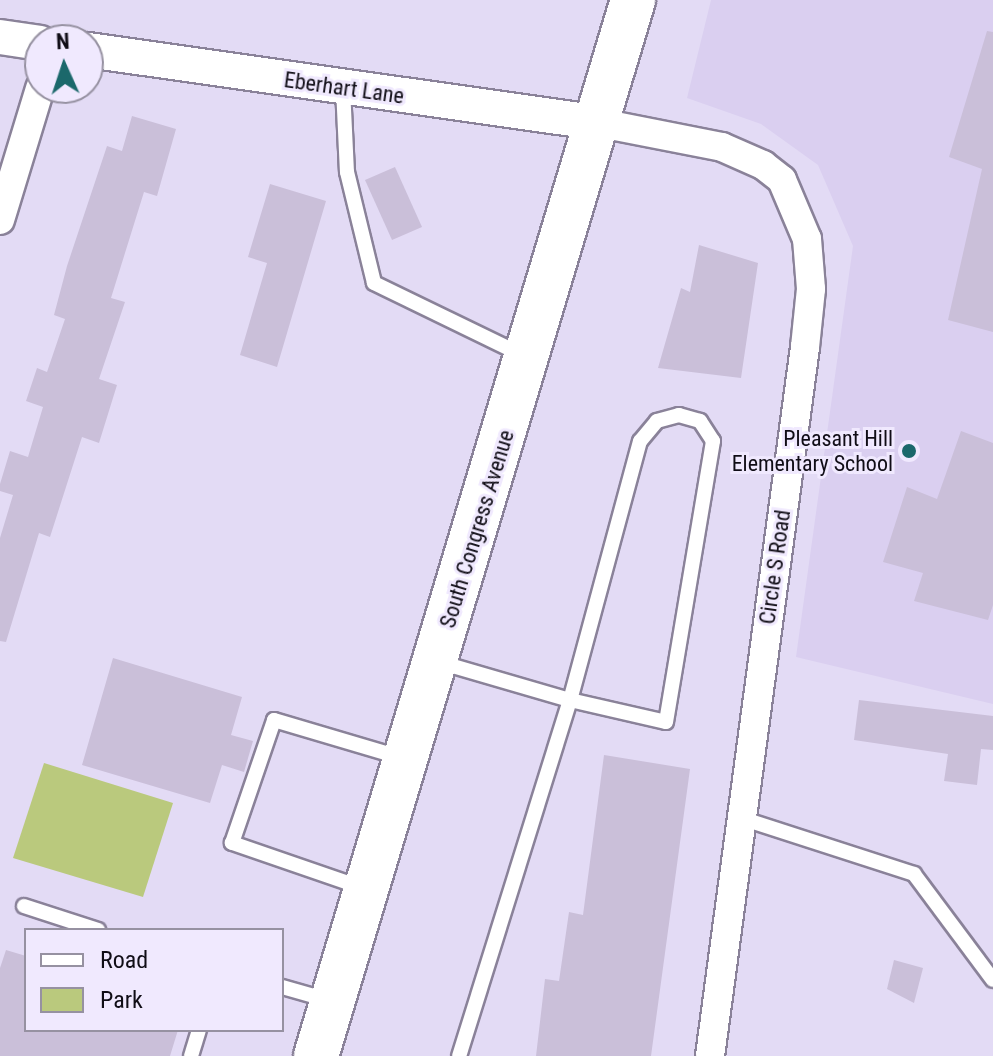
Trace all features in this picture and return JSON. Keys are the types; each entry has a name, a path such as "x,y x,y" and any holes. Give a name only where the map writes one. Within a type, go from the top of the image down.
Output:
{"main road":[{"name":"South Congress Avenue","path":"316,1056 364,889 407,759 600,123 633,0"}],"street":[{"path":"0,37 24,41"},
{"name":"Eberhart Lane","path":"104,52 600,123"},
{"path":"0,220 35,104"},
{"name":"Circle S Road","path":"600,123 722,147 763,165 782,180 807,239 811,289 805,347 710,1056"}],"lane":[{"path":"343,88 347,172 374,283 529,358"},
{"path":"436,662 570,700 666,722 713,441 700,421 679,415 657,421 640,441 570,700 459,1056"},
{"path":"364,889 232,843 274,720 407,759"},
{"path":"741,818 914,874 993,980"},
{"path":"24,906 92,928"},
{"path":"284,988 333,1002"},
{"path":"191,1056 198,1032"}],"shaded area":[{"name":"Pleasant Hill Elementary School","path":"711,0 993,0 993,704 796,657 853,246 818,165 761,124 687,98"}],"green space":[{"path":"44,763 173,803 143,897 13,858"}],"building":[{"path":"987,31 993,32 993,332 948,320 982,169 949,157"},
{"path":"132,116 176,129 157,196 144,192 111,298 125,302 99,379 117,385 99,443 82,437 50,537 39,533 6,642 0,641 0,538 13,495 0,491 0,484 10,451 28,457 43,407 26,401 37,368 47,372 65,319 54,315 67,266 107,146 122,151"},
{"path":"395,167 422,227 392,240 365,180"},
{"path":"270,184 326,201 277,367 240,355 267,263 248,257"},
{"path":"699,245 758,263 741,378 658,368 681,288 690,292"},
{"path":"961,431 993,443 993,605 988,620 914,601 923,573 883,562 907,487 937,499"},
{"path":"113,658 242,697 231,735 253,741 244,772 222,765 210,803 82,765"},
{"path":"859,700 993,716 993,750 981,749 977,785 944,781 948,754 854,740"},
{"path":"604,755 690,769 651,1056 536,1056 545,979 559,981 569,912 583,915"},
{"path":"6,950 24,955 24,1032 177,1032 170,1056 0,1056 0,968"},
{"path":"894,960 923,968 914,1003 887,989"}],"place":[{"name":"Pleasant Hill Elementary School","path":"909,451"}]}
